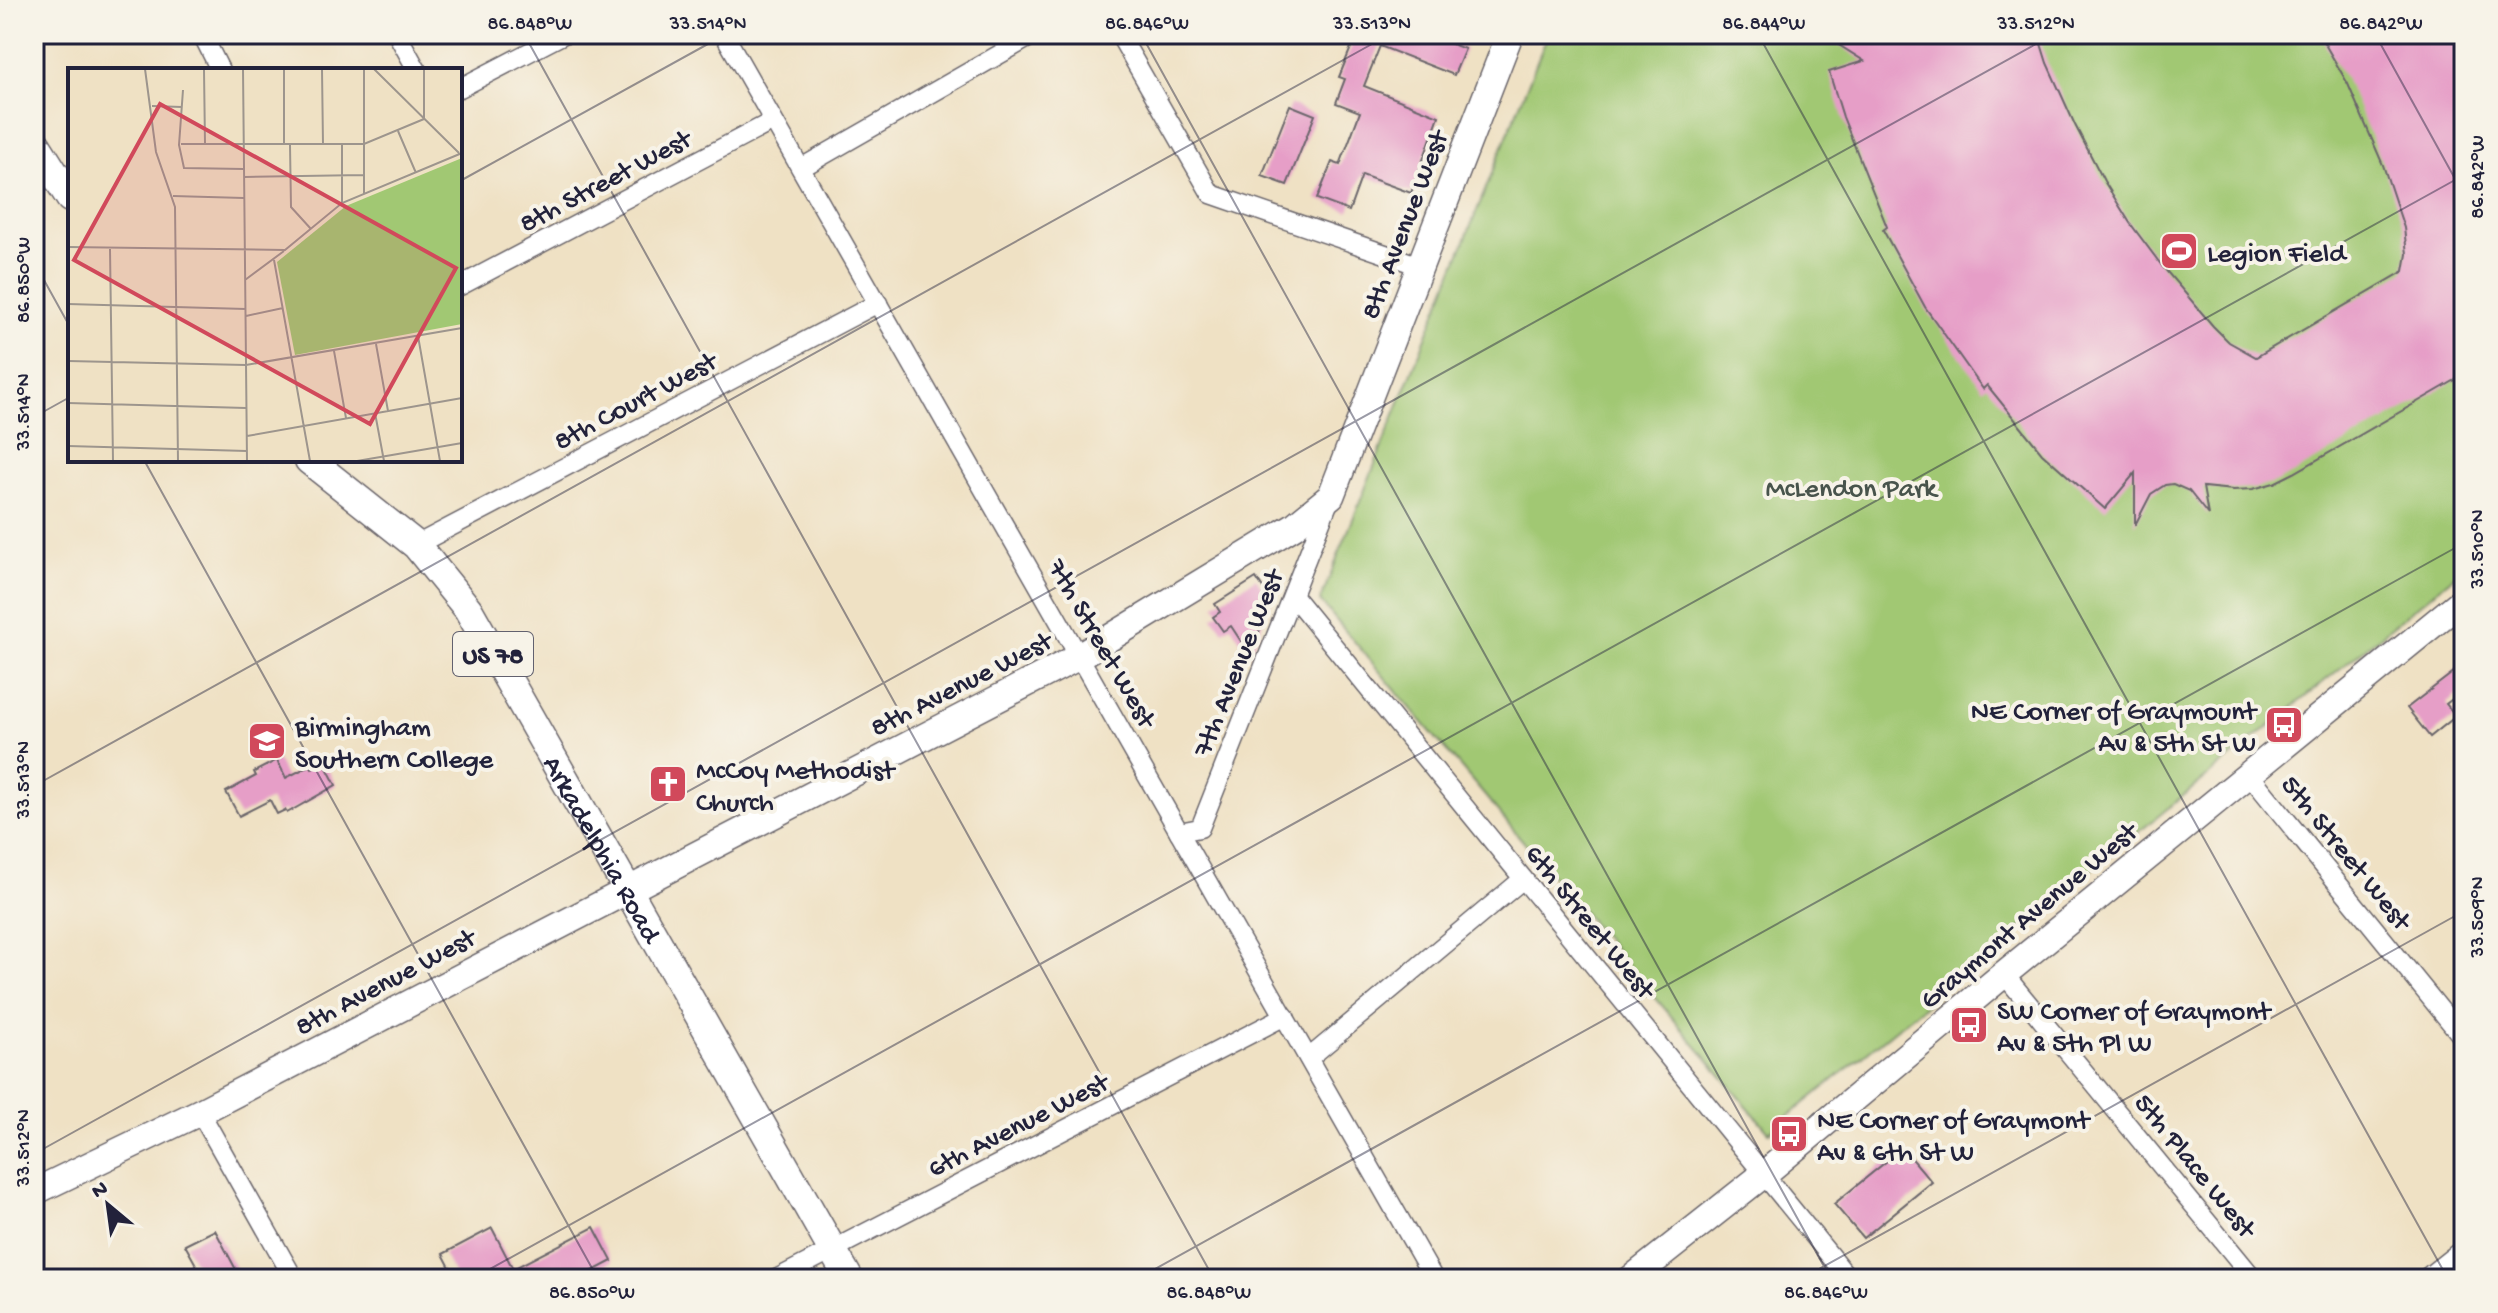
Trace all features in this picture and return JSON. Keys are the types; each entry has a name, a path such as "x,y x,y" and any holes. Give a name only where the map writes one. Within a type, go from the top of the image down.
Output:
{"main road":[{"name":"8th Avenue West","path":"34,1192 200,1112 1080,656 1294,526 1331,496 1510,34"},
{"path":"34,141 68,195"},
{"name":"Arkadelphia Road","path":"312,462 416,545 468,609 849,1279"},
{"name":"Graymont Avenue West","path":"1631,1279 1764,1174 2464,599"}],"street":[{"path":"202,34 219,68"},
{"path":"397,34 416,68"},
{"path":"462,87 564,34"},
{"name":"7th Street West","path":"724,34 1434,1279"},
{"path":"801,168 1035,34"},
{"path":"1119,34 1211,194 1420,266"},
{"name":"8th Street West","path":"462,285 773,121"},
{"name":"8th Court West","path":"416,545 878,303"},
{"name":"7th Avenue West","path":"1179,832 1200,828 1331,496"},
{"name":"6th Street West","path":"1293,596 1849,1279"},
{"name":"5th Street West","path":"2249,774 2464,1039"},
{"path":"1309,1058 1523,879"},
{"name":"5th Place West","path":"2004,974 2254,1279"},
{"name":"6th Avenue West","path":"776,1279 1285,1016"},
{"path":"200,1112 294,1279"},
{"path":"2425,1279 2464,1248"}],"green space":[{"name":"McLendon Park","path":"1548,34 2464,34 2464,568 1769,1132 1320,601"}],"building":[{"path":"1353,34 1426,34 1465,49 1454,75 1380,46 1364,86 1439,116 1411,193 1362,175 1349,211 1317,199 1332,162 1340,165 1360,112 1336,103 1345,79 1339,77 1354,40 1361,43 1363,39"},
{"name":"Legion Field","path":"2038,34 2047,63 2075,125 2130,223 2213,326 2229,342 2256,357 2404,271 2407,254 2404,228 2383,165 2348,84 2319,34 2464,34 2464,375 2274,483 2253,489 2203,487 2208,515 2189,491 2173,484 2165,485 2151,494 2135,525 2135,473 2105,509 2042,453 1987,385 1983,389 1925,307 1883,230 1887,227 1843,117 1829,72 1864,61 1823,35"},
{"path":"1290,105 1315,115 1287,185 1262,176"},
{"path":"1256,578 1271,601 1250,655 1231,626 1223,631 1213,617 1220,612 1215,604"},
{"path":"2464,664 2464,690 2446,704 2456,716 2430,737 2407,708"},
{"path":"277,760 286,778 324,762 336,785 287,813 285,810 277,814 270,800 239,816 226,792"},
{"path":"1903,1148 1932,1182 1863,1238 1834,1204"},
{"path":"594,1227 612,1261 578,1279 456,1279 443,1254 492,1228 513,1269"},
{"path":"215,1230 241,1279 204,1279 185,1245"}],"place":[{"name":"Legion Field","path":"2179,251"},
{"name":"NE Corner of Graymount Av & 5th St W","path":"2284,725"},
{"name":"Birmingham Southern College","path":"267,741"},
{"name":"McCoy Methodist Church","path":"668,784"},
{"name":"SW Corner of Graymont Av & 5th Pl W","path":"1969,1025"},
{"name":"NE Corner of Graymont Av & 6th St W","path":"1789,1134"}]}
